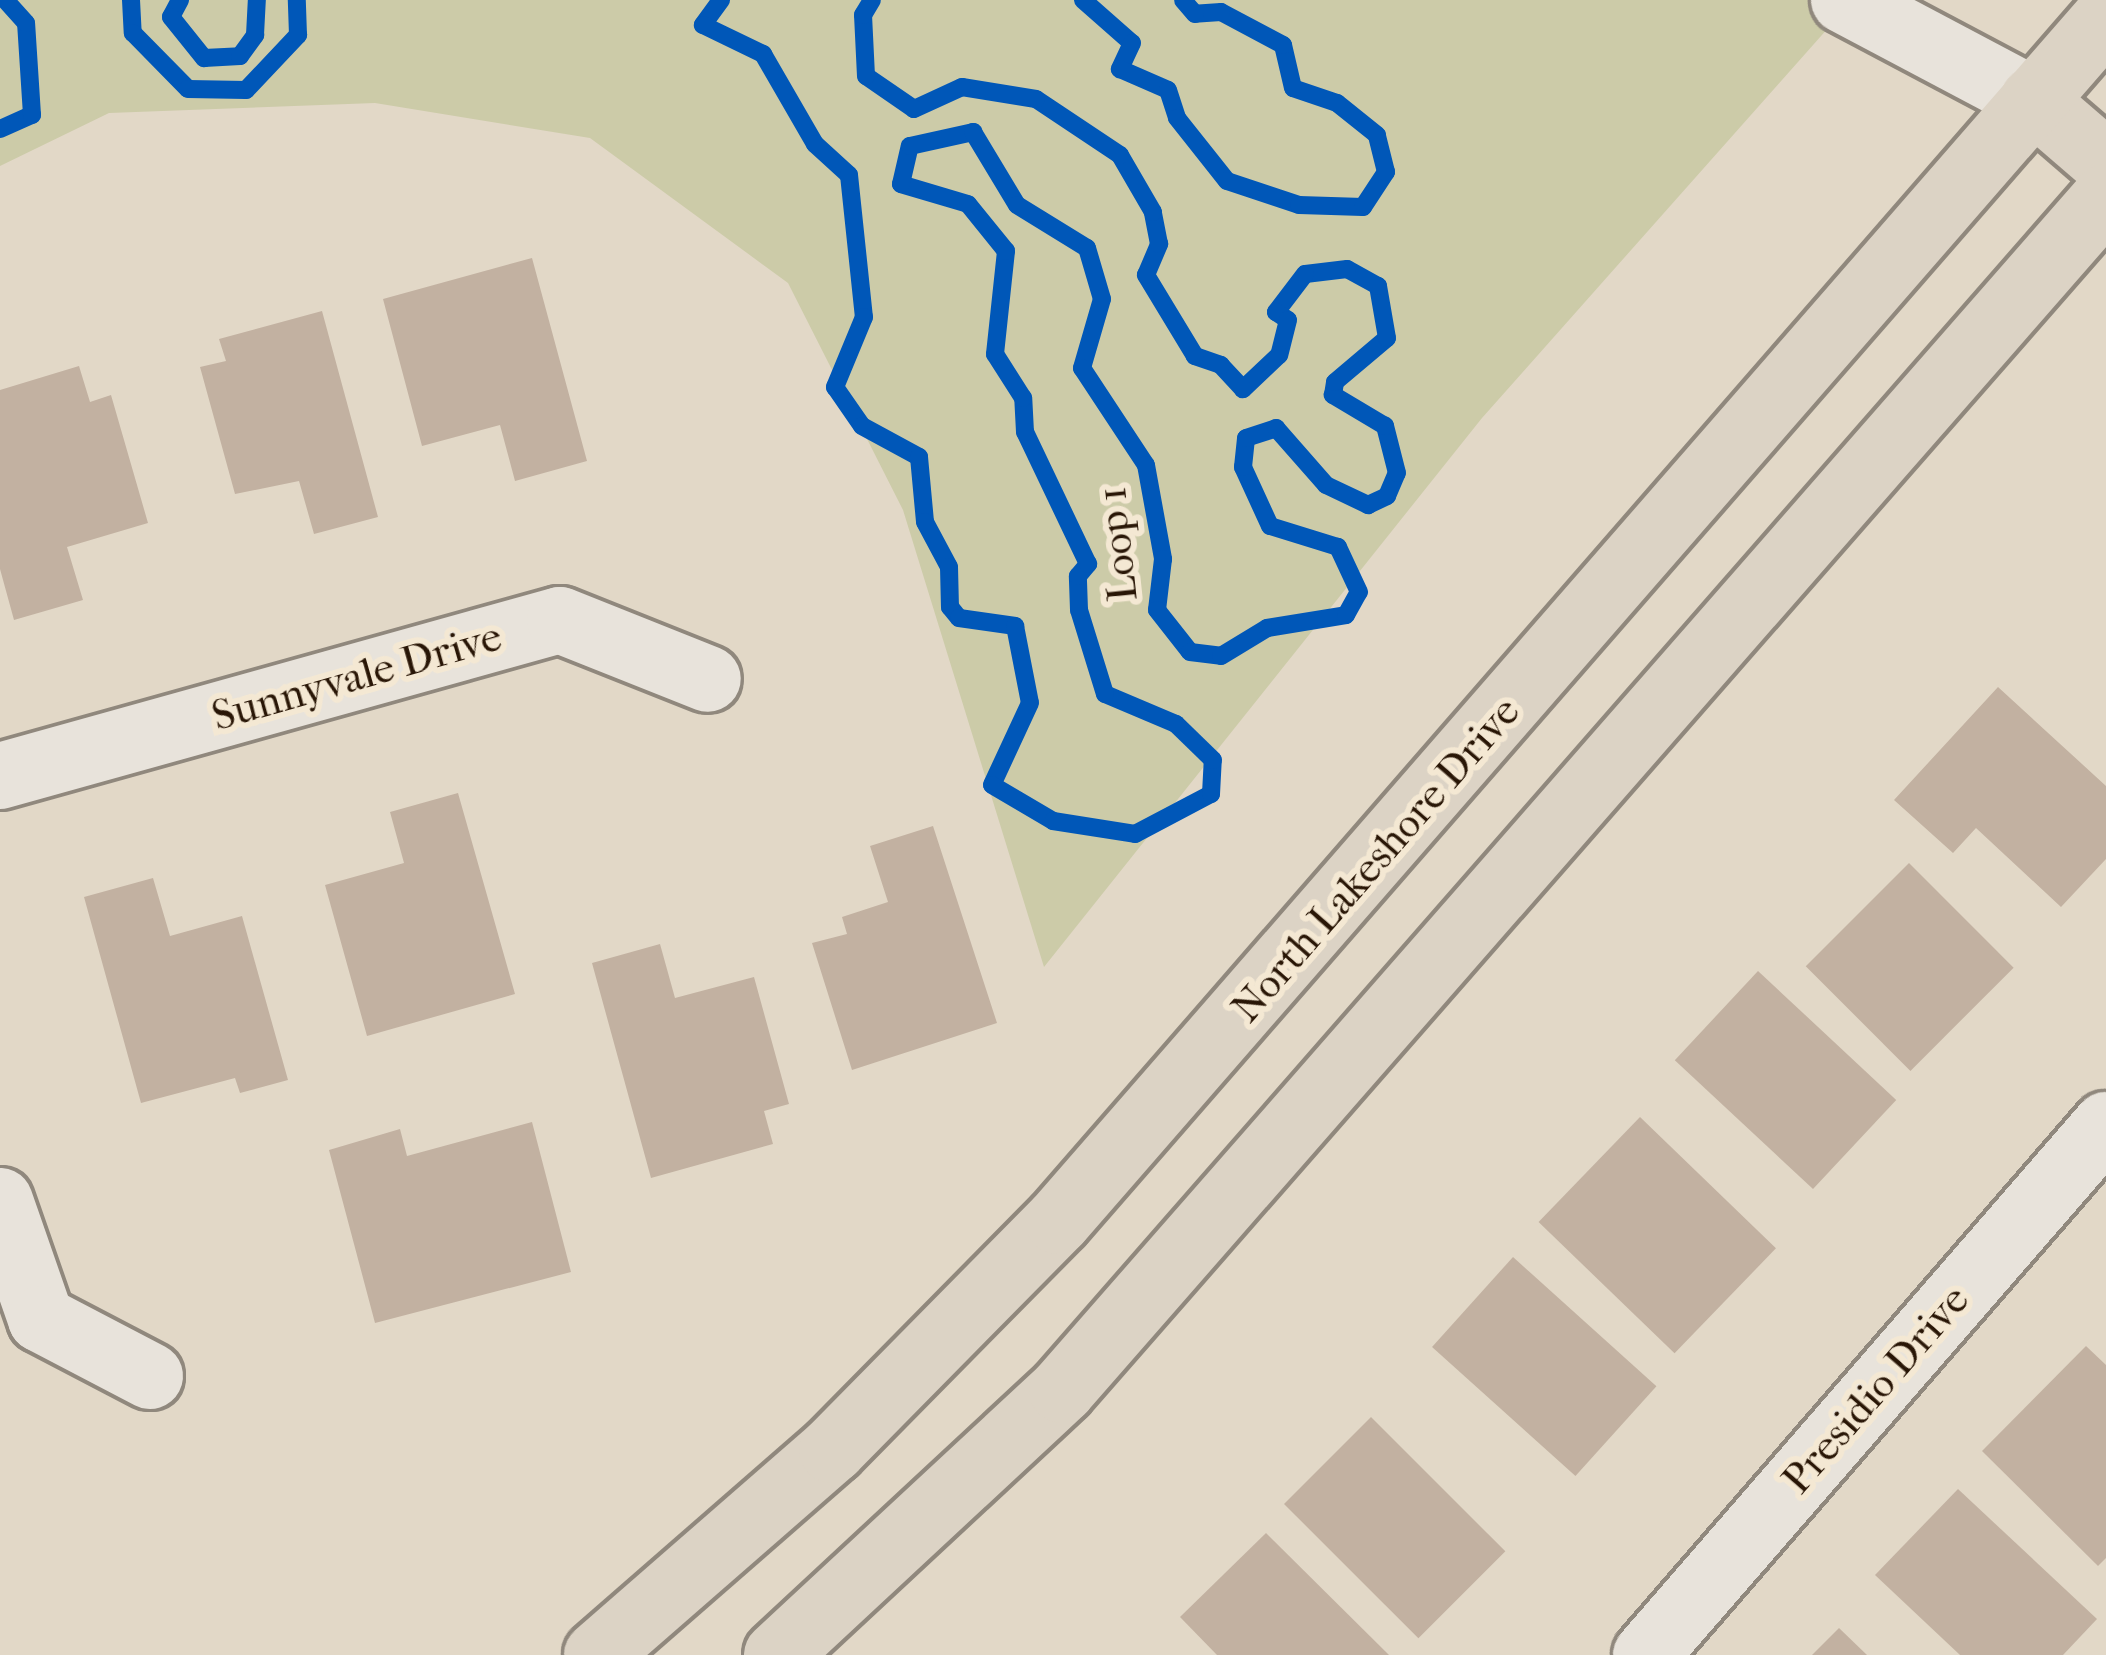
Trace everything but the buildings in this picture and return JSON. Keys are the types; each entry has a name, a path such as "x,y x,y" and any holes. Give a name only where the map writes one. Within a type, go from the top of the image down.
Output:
{"main road":[{"name":"North Lakeshore Drive","path":"598,1655 737,1538 974,1312 2106,18"},
{"path":"2033,100 2106,163"},
{"path":"777,1655 1062,1390 2106,196"}],"street":[{"path":"1844,0 2033,100"},
{"name":"Sunnyvale Drive","path":"0,776 560,620 708,679"},
{"name":"Presidio Drive","path":"1646,1655 2106,1125"},
{"path":"0,1201 41,1319 150,1376"}],"green space":[{"path":"0,0 1853,0 1482,418 1044,967 903,510 788,283 590,138 375,103 109,113 0,166"}],"cycle path":[{"path":"0,129 32,115 26,23 5,0"},
{"path":"131,0 133,33 188,89 246,90 298,35 297,0"},
{"path":"180,0 171,17 204,58 240,56 255,35 257,0"},
{"name":"Loop 1","path":"721,0 703,25 763,54 815,144 849,175 864,317 835,387 862,426 919,457 925,522 949,567 950,607 959,618 1015,626 1030,703 992,785 1053,821 1135,834 1211,794 1213,760 1176,724 1105,694 1079,610 1078,576 1088,564 1025,432 1023,398 995,354 1006,251 968,204 901,184 910,146 973,132 1017,205 1087,248 1102,299 1082,368 1146,465 1163,559 1157,610 1190,652 1221,656 1267,628 1346,615 1359,592 1338,547 1270,526 1243,467 1246,438 1276,428 1326,485 1368,505 1387,496 1397,473 1385,426 1333,395 1335,382 1387,338 1378,286 1347,269 1305,274 1276,312 1288,320 1279,355 1243,389 1221,365 1195,356 1146,275 1159,244 1153,212 1120,155 1036,99 962,87 914,109 866,76 863,15 872,0"},
{"path":"1083,0 1132,43 1120,69 1168,90 1177,118 1227,181 1299,205 1363,207 1386,172 1377,135 1337,103 1293,88 1283,45 1221,12 1195,14 1183,0"}]}
